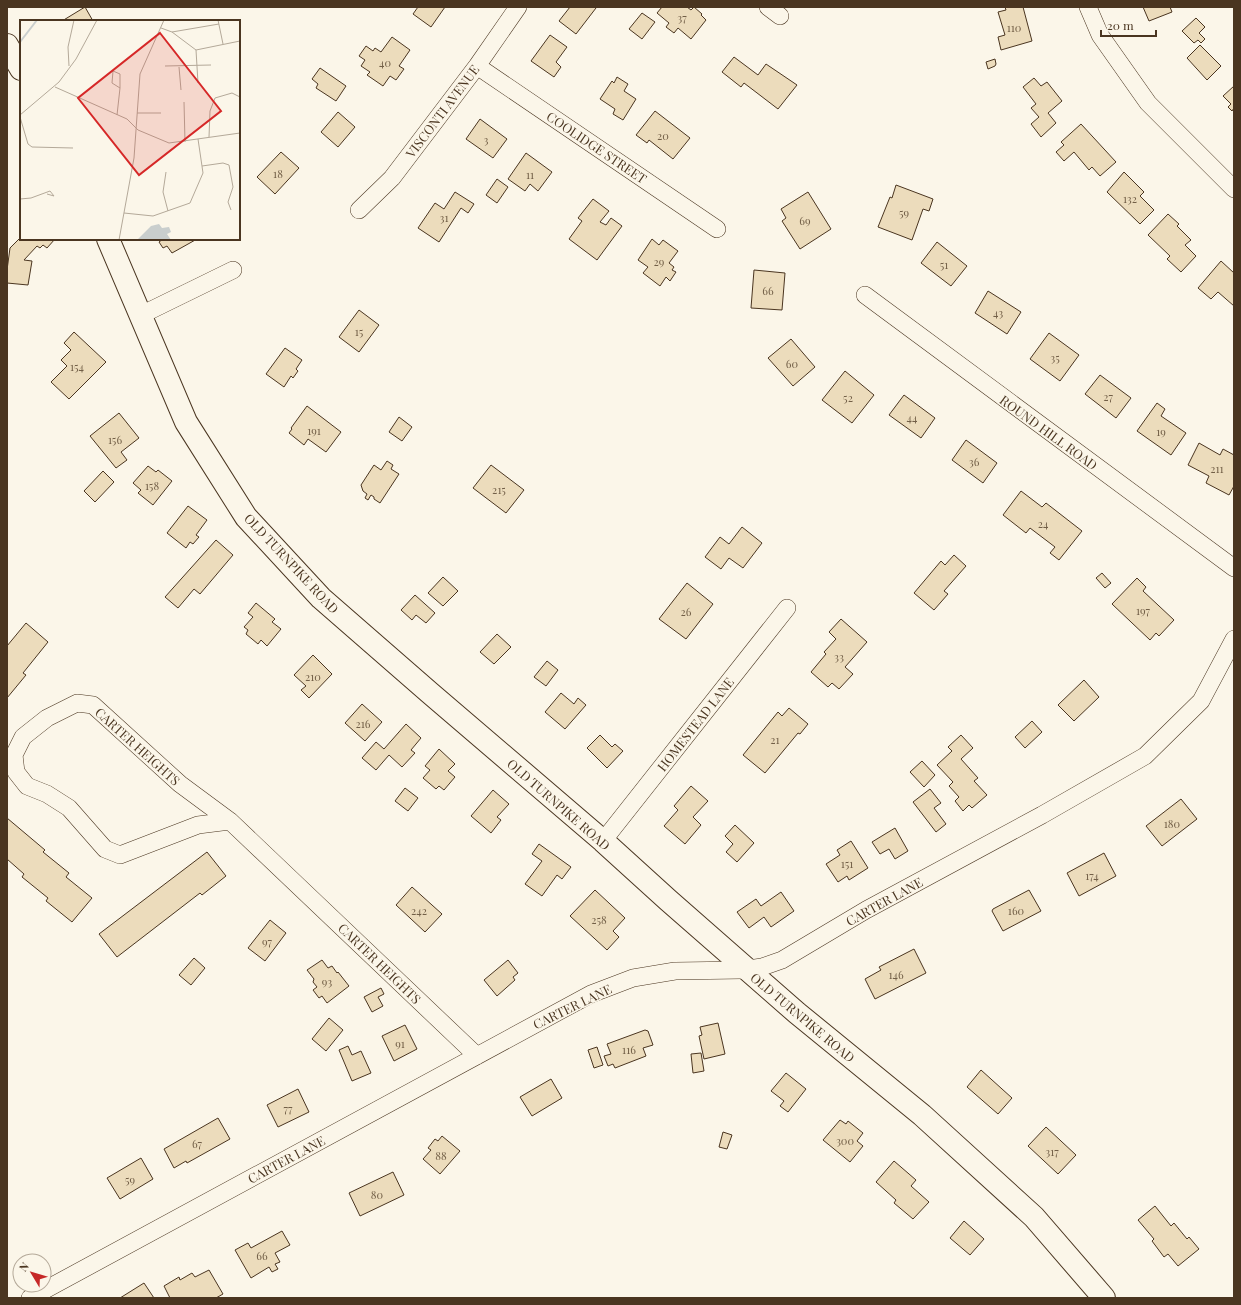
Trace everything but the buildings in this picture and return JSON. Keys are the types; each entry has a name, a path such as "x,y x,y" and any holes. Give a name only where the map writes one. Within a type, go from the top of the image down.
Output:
{"main road":[{"path":"7,46 20,66"},
{"name":"OLD TURNPIKE ROAD","path":"108,240 186,422 246,517 321,598 604,841 668,900 797,1013 922,1116 1034,1217 1104,1298"}],"street":[{"name":"VISCONTI AVENUE","path":"359,210 392,178 477,66 518,7"},
{"path":"1088,7 1100,35 1148,103 1234,189"},
{"name":"COOLIDGE STREET","path":"477,66 717,229"},
{"path":"141,315 233,270"},
{"name":"ROUND HILL ROAD","path":"865,295 1234,568"},
{"name":"HOMESTEAD LANE","path":"604,841 786,608"},
{"name":"CARTER LANE","path":"30,1298 591,994 633,978 675,971 747,969 762,967 782,960 866,910 1042,815 1145,756 1201,701 1234,638"},
{"name":"CARTER HEIGHTS","path":"230,821 198,825 120,855 105,849 69,808 47,794 27,786 16,772 14,755 23,737 47,718 77,703 93,705 180,784 230,821 477,1056"}]}
